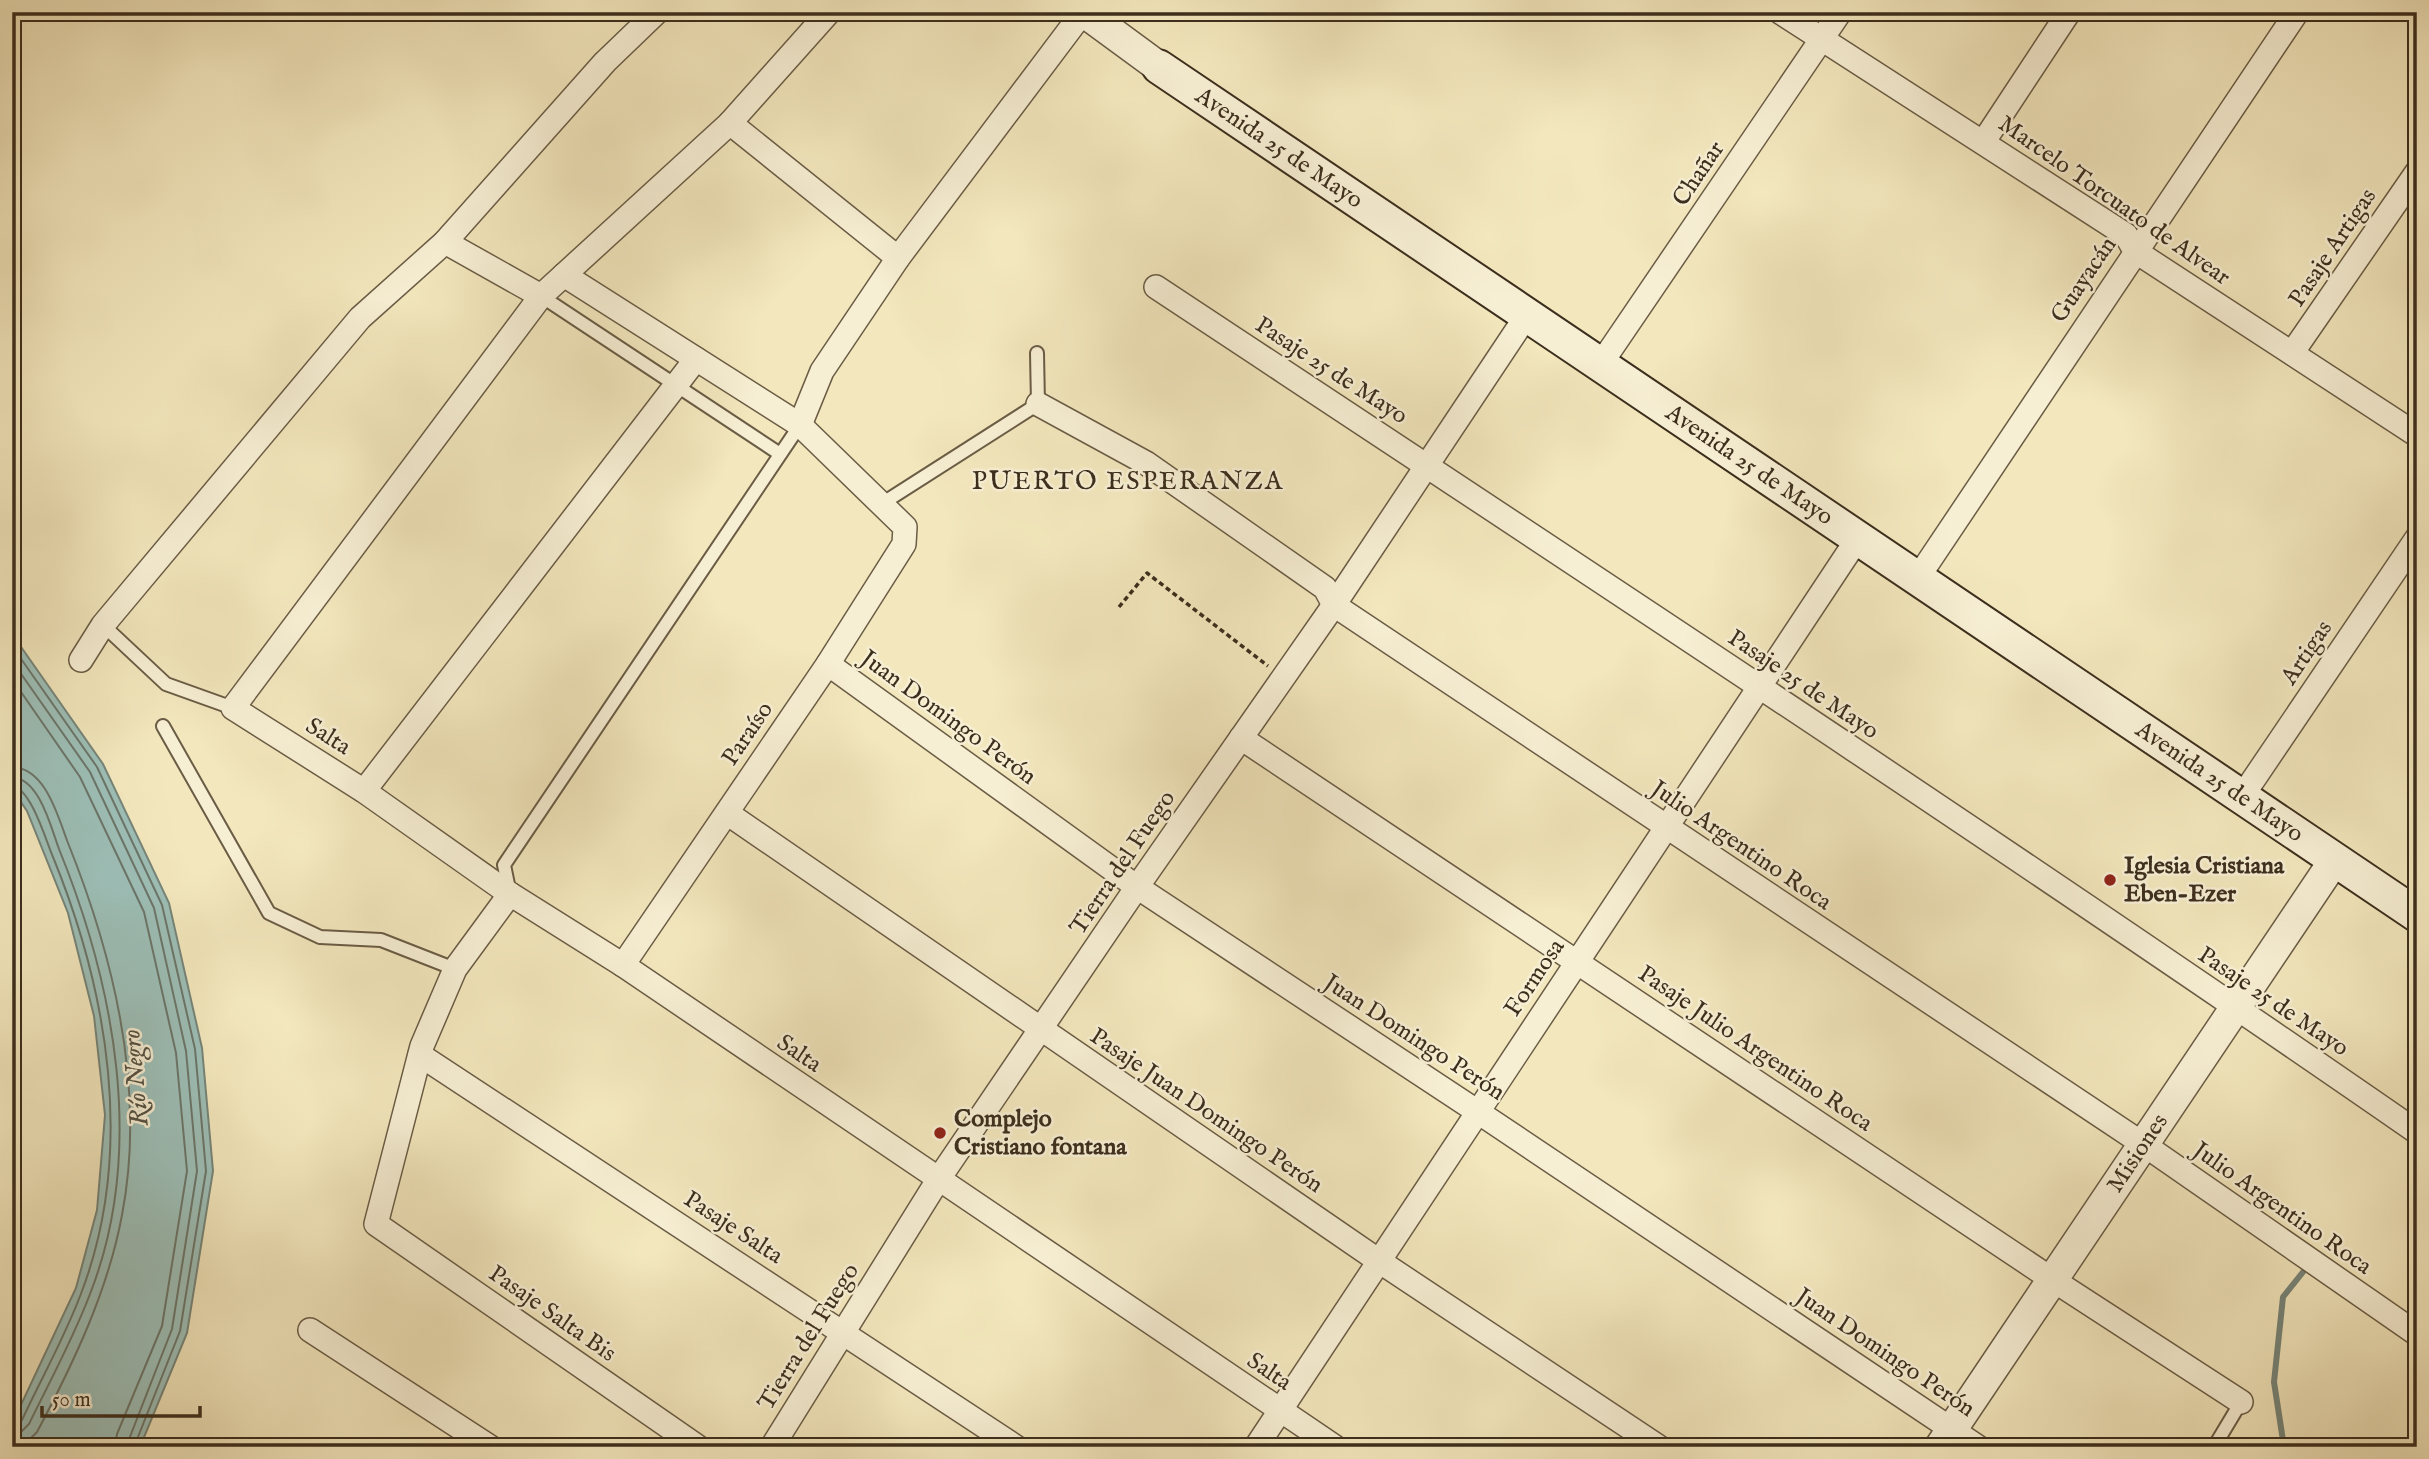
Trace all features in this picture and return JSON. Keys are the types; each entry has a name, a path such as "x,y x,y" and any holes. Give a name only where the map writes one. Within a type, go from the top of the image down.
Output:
{"main road":[{"name":"Avenida 25 de Mayo","path":"1159,67 2417,915"}],"street":[{"path":"82,660 103,625 360,318 445,242 605,62 657,12"},
{"path":"233,708 541,296 730,123 829,12"},
{"path":"800,425 822,371 898,258 1083,12"},
{"name":"Avenida 25 de Mayo","path":"1083,12 1159,67"},
{"name":"Marcelo Torcuato de Alvear","path":"1780,12 2126,235 2135,251 2417,435"},
{"name":"Chañar","path":"1600,365 1840,12"},
{"path":"1984,141 2069,12"},
{"name":"Guayacán","path":"1917,579 2297,12"},
{"path":"730,123 898,258"},
{"name":"Pasaje Artigas","path":"2292,353 2417,172"},
{"path":"445,242 541,296"},
{"path":"564,275 800,425 883,503"},
{"name":"Pasaje 25 de Mayo","path":"1156,287 1427,464 2236,1007 2417,1132"},
{"name":"Tierra del Fuego","path":"772,1447 938,1180 1137,887 1334,605 1527,315"},
{"path":"364,791 696,359"},
{"name":"Julio Argentino Roca","path":"1038,404 1146,463 1325,588 1334,605 2144,1144 2417,1334"},
{"name":"Paraíso","path":"623,965 828,664 904,544 905,527 883,503"},
{"name":"Formosa","path":"1256,1447 1858,538"},
{"name":"Artigas","path":"2241,798 2417,538"},
{"name":"Juan Domingo Perón","path":"828,664 1137,887 1478,1111 1946,1438 1978,1447"},
{"name":"Salta","path":"233,708 364,791 510,894 623,965 1335,1447"},
{"name":"Pasaje Julio Argentino Roca","path":"1241,738 2053,1280 2241,1402"},
{"name":"Pasaje Juan Domingo Perón","path":"727,813 1379,1261 1659,1447"},
{"name":"Misiones","path":"1946,1438 2334,861"},
{"path":"419,1055 455,968 510,894"},
{"name":"Pasaje Salta Bis","path":"419,1055 376,1224 698,1447"},
{"name":"Pasaje Salta","path":"419,1055 1016,1447"},
{"path":"310,1330 490,1447"}],"lane":[{"path":"541,296 780,454"},
{"path":"883,503 1038,404 1037,353"},
{"path":"510,894 504,865 800,425"},
{"path":"103,625 166,684 233,708"},
{"path":"163,726 269,913 320,937 381,940 455,968"},
{"path":"2214,1447 2241,1402"}],"path":[{"path":"1119,607 1147,573 1283,678"}],"water":[{"name":"Río Negro","path":"12,634 103,764 169,903 202,1048 213,1171 187,1333 140,1447 12,1447 12,1424 76,1288 97,1210 105,1115 94,1016 68,913 27,811 12,789"}],"waterway":[{"path":"2284,1447 2274,1382 2283,1297 2303,1272"}],"place":[{"name":"Iglesia Cristiana Eben-Ezer","path":"2110,880"},
{"name":"Complejo Cristiano fontana","path":"940,1133"}],"district":[{"name":"PUERTO ESPERANZA","path":"1128,481"}]}
